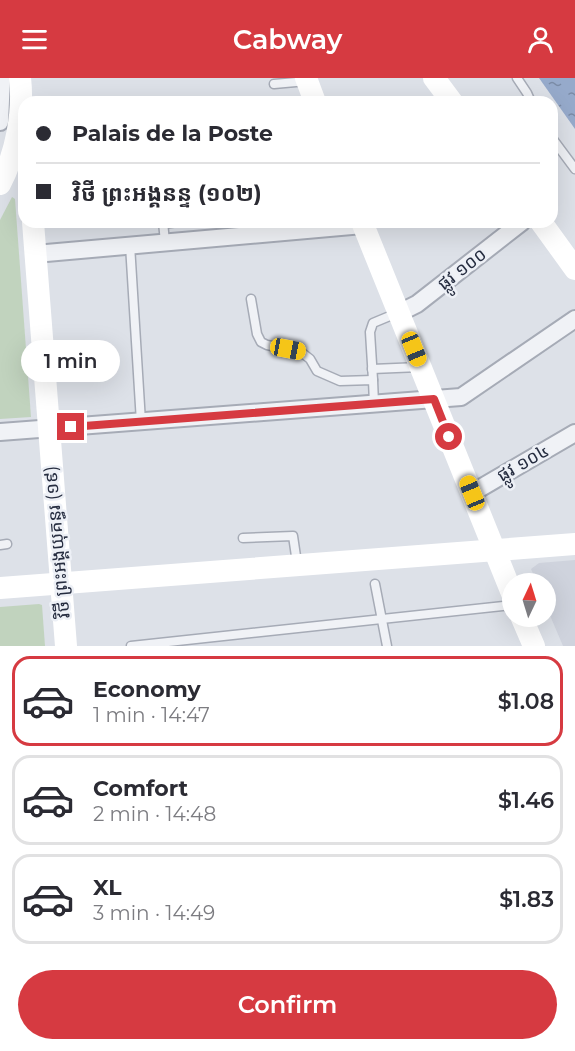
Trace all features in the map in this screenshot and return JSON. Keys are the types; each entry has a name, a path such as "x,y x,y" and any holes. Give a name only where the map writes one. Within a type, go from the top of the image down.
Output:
{"street":[{"path":"434,78 448,96"},
{"path":"307,79 313,96"},
{"path":"0,122 12,80"},
{"path":"12,80 18,103"},
{"path":"0,184 14,144 18,122"},
{"path":"14,144 18,153"},
{"name":"វិថី ព្រះអង្គយុគន្ធរ (១៩)","path":"33,228 66,646"},
{"path":"35,254 312,228"},
{"path":"366,228 504,573"},
{"name":"ផ្លូវ ១០០","path":"399,313 417,304 514,228"},
{"path":"545,228 575,270"},
{"path":"0,432 461,397 575,319"},
{"name":"ផ្លូវ ១០៤","path":"472,493 575,433"},
{"path":"0,588 575,544"},
{"path":"526,627 534,646"}],"lane":[{"path":"517,78 528,96"},
{"path":"274,84 307,79"},
{"path":"558,146 575,169"},
{"path":"164,228 165,242"},
{"path":"130,246 141,422"},
{"path":"251,299 256,334 261,342 301,352 310,359 317,371 340,381 373,380"},
{"path":"374,404 370,332 373,323 399,313"},
{"path":"372,369 421,367"},
{"path":"243,538 293,536 297,565"},
{"path":"375,584 387,646"},
{"path":"131,646 502,606"}],"shaded area":[{"path":"575,560 575,646 563,646 555,627 556,573 533,573 531,569 539,563"}],"green space":[{"path":"12,197 15,199 31,417 0,419 0,220"},
{"path":"42,605 45,646 0,646 0,607"}],"water":[{"path":"539,78 575,78 575,129 558,105 558,96 552,96"}],"route":[{"path":"71,427 434,399 449,437"}]}
